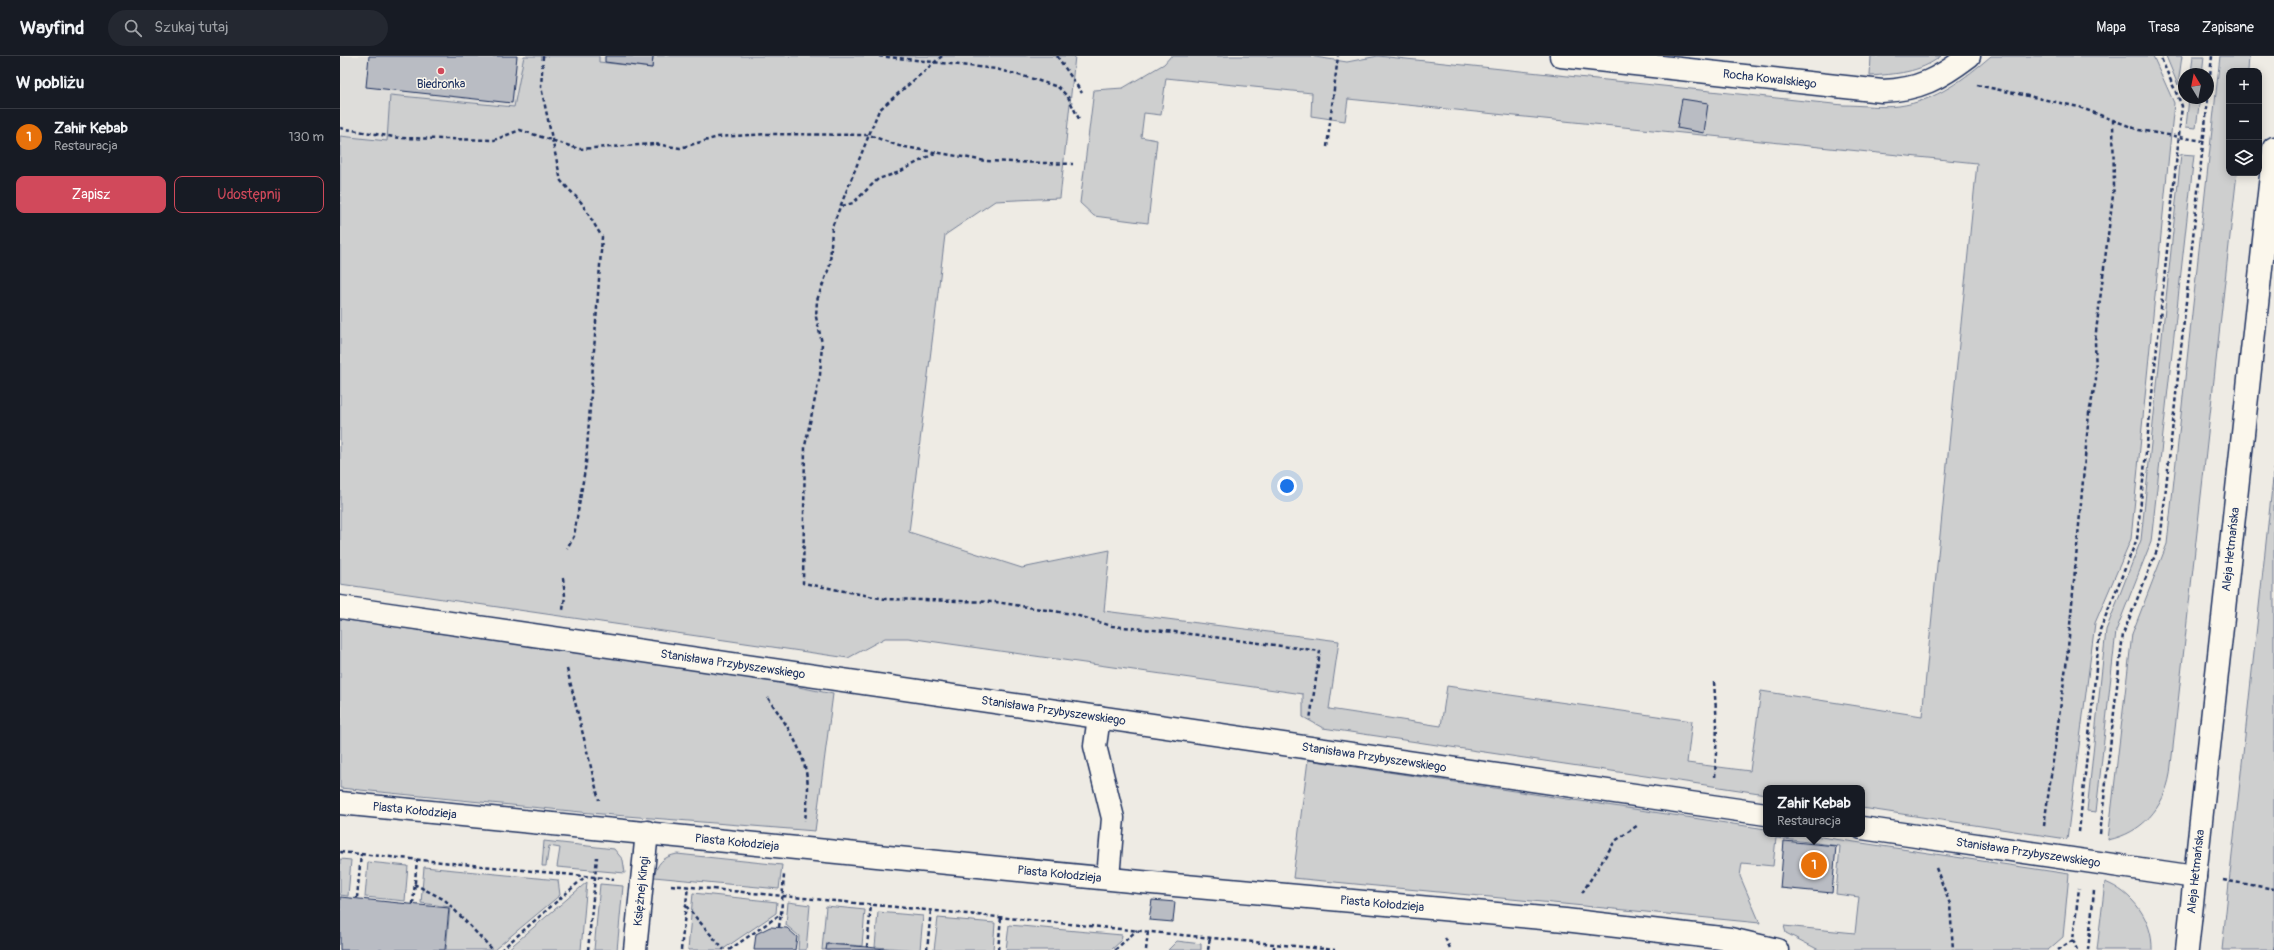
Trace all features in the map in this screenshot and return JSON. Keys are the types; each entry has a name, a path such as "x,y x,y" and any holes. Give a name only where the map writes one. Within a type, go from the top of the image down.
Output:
{"street":[{"name":"Rocha Kowalskiego","path":"1561,56 1865,91 1909,89 1925,84 1940,77 1969,56"},
{"name":"Aleja Hetmańska","path":"2187,950 2274,148"},
{"name":"Stanisława Przybyszewskiego","path":"340,607 1763,814"},
{"path":"1099,717 1095,746 1113,818 1108,878"},
{"name":"Piasta Kołodzieja","path":"340,803 599,827 795,848 1108,878 1565,920 1730,938 1777,950"},
{"name":"Stanisława Przybyszewskiego","path":"1865,828 2195,877"},
{"name":"Księżnej Kingi","path":"635,950 647,832"}],"path":[{"path":"543,56 541,87 561,181 582,202 602,237 586,463 574,536 567,548"},
{"path":"879,56 996,69 1058,87 1068,98 1079,119"},
{"path":"942,56 879,110 842,206 832,227 830,265 817,300 816,317 822,343 820,375 804,446 803,584 885,599 996,602 1072,614 1112,626 1175,632 1320,651 1313,700"},
{"path":"1057,56 1082,93"},
{"path":"1327,147 1338,56"},
{"path":"2088,950 2090,861 2077,848 2100,630 2137,539 2182,106 2160,56"},
{"path":"2211,68 2212,56"},
{"path":"1940,77 2079,107 2139,130 2203,141"},
{"path":"2077,950 2073,940 2090,861 2123,634 2160,543 2207,104"},
{"path":"2039,854 2067,659 2089,413 2096,380 2095,340 2114,187 2113,119"},
{"path":"340,128 400,138 494,140 520,130 579,149 655,144 680,148 718,137 802,133 869,136 900,146 986,161 1073,164"},
{"path":"842,206 853,203 878,179 898,172 937,152"},
{"path":"563,578 566,596 558,639 600,804 599,827"},
{"path":"743,666 754,678 791,732 804,760 808,787 795,848 782,896 779,927"},
{"path":"1712,806 1717,724 1714,682"},
{"path":"1565,920 1615,841 1644,821"},
{"path":"1932,838 1929,853 1950,904 1953,950"},
{"path":"340,852 1333,950"},
{"path":"357,898 361,854"},
{"path":"413,904 417,860"},
{"path":"501,950 586,876"},
{"path":"588,950 594,877"},
{"path":"2195,877 2274,889"},
{"path":"414,884 446,900 493,950"},
{"path":"681,950 688,886"},
{"path":"867,947 872,905"},
{"path":"686,906 724,950"},
{"path":"927,950 931,910"},
{"path":"729,950 781,914"},
{"path":"998,950 1000,917"},
{"path":"1115,950 1137,930"},
{"path":"1146,950 1148,931"},
{"path":"1208,950 1210,938"},
{"path":"2058,950 2073,940"},
{"path":"1274,944 1274,950"}],"shaded area":[{"path":"340,56 653,56 652,68 599,62 517,107 391,95 387,141 340,136"},
{"path":"524,56 599,56 599,62 652,68 653,56 1075,56 1060,198 995,201 945,235 909,532 1022,568 1110,550 1104,611 1339,641 1329,709 1441,726 1447,686 1692,721 1687,763 1750,771 1761,691 1922,716 1977,163 1348,99 1345,121 1311,116 1312,93 1166,78 1161,115 1144,113 1141,137 1157,140 1148,223 1094,216 1080,203 1094,90 1123,88 1164,64 1171,56 1309,56 1347,62 1378,56 1843,105 1892,107 1925,99 1949,88 1991,56 2153,56 2174,103 2131,539 2095,623 2067,839 1865,808 1865,785 1763,785 1763,794 1323,728 1303,717 1303,694 908,638 885,638 848,658 340,584 340,136 387,141 390,95 514,107"},
{"path":"1871,56 1941,56 1925,66 1907,72 1870,76"},
{"path":"2166,56 2182,56 2180,68 2178,68 2178,85"},
{"path":"2193,56 2204,56 2203,68 2192,68"},
{"path":"2220,56 2249,56 2248,68 2226,68 2226,176 2237,176 2170,774 2163,798 2150,817 2131,832 2108,840 2132,634 2167,544"},
{"path":"2188,104 2199,104 2196,128 2186,127"},
{"path":"2181,154 2194,155 2151,542 2116,631 2096,812 2087,811 2106,630 2141,540"},
{"path":"2274,469 2274,950 2222,950 2229,883"},
{"path":"340,619 754,678 833,694 815,831 601,814 340,788"},
{"path":"1308,760 1763,829 1763,837 1821,837 2069,874 2063,937 2048,950 1819,950 1786,933 1784,926 1855,933 1859,897 1836,894 1840,846 1776,838 1773,866 1742,863 1740,876 1760,923 1293,878"},
{"path":"544,841 614,849 623,860 625,873 557,867 560,848 549,846 546,866 542,866"},
{"path":"677,854 782,865 779,889 654,877 661,861"},
{"path":"340,859 351,860 348,896 340,895"},
{"path":"368,862 408,866 405,901 365,897"},
{"path":"424,867 558,880 560,895 494,950 446,950 450,907 421,903"},
{"path":"587,882 581,950 507,950"},
{"path":"2105,882 2124,893 2139,908 2149,928 2152,950 2097,950"},
{"path":"600,884 623,886 617,950 594,950"},
{"path":"693,893 777,902 776,913 722,950 688,950"},
{"path":"788,902 810,905 806,950 798,950 799,936 786,925"},
{"path":"826,906 865,910 862,946 827,943 826,950 822,950"},
{"path":"878,912 923,916 920,950 875,947"},
{"path":"938,918 995,923 993,950 934,950"},
{"path":"1009,925 1122,935 1121,941 1111,950 1006,950"},
{"path":"1177,941 1201,944 1201,950 1168,950"}],"building":[{"name":"Biedronka","path":"369,56 517,56 512,103 366,87"},
{"path":"605,56 653,56 652,68 605,62"},
{"path":"1682,99 1708,103 1704,133 1677,128"},
{"path":"1784,841 1836,846 1832,893 1780,888"},
{"path":"340,897 449,908 445,950 340,950"},
{"path":"1152,900 1175,902 1173,922 1149,920"},
{"path":"770,927 787,928 797,937 795,950 754,950 756,934"},
{"path":"827,944 867,947 894,950 826,950"}],"place":[{"name":"Biedronka","path":"441,71"},
{"name":"Zahir Kebab","path":"1814,865"}]}
